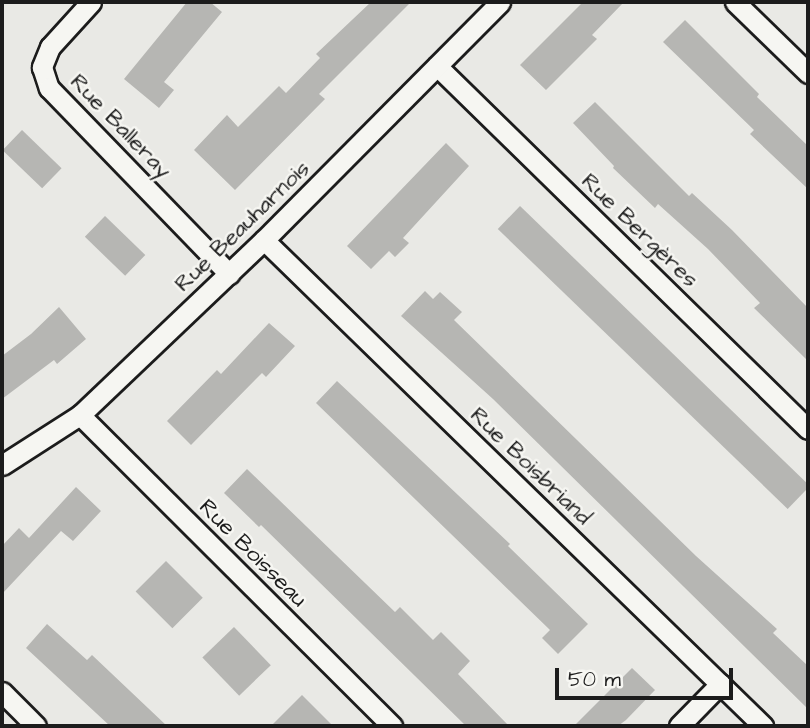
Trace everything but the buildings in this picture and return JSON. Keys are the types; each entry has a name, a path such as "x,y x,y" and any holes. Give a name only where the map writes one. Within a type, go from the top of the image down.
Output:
{"street":[{"name":"Rue Balleray","path":"91,2 50,47 42,67 49,88 229,275"},
{"name":"Rue Beauharnois","path":"2,465 80,415 229,275 500,2"},
{"path":"734,2 808,73"},
{"name":"Rue Bergères","path":"437,66 808,429"},
{"name":"Rue Boisbriand","path":"264,240 763,726"},
{"name":"Rue Boisseau","path":"80,415 391,726"},
{"path":"679,726 720,684"},
{"path":"2,692 36,726"}]}
